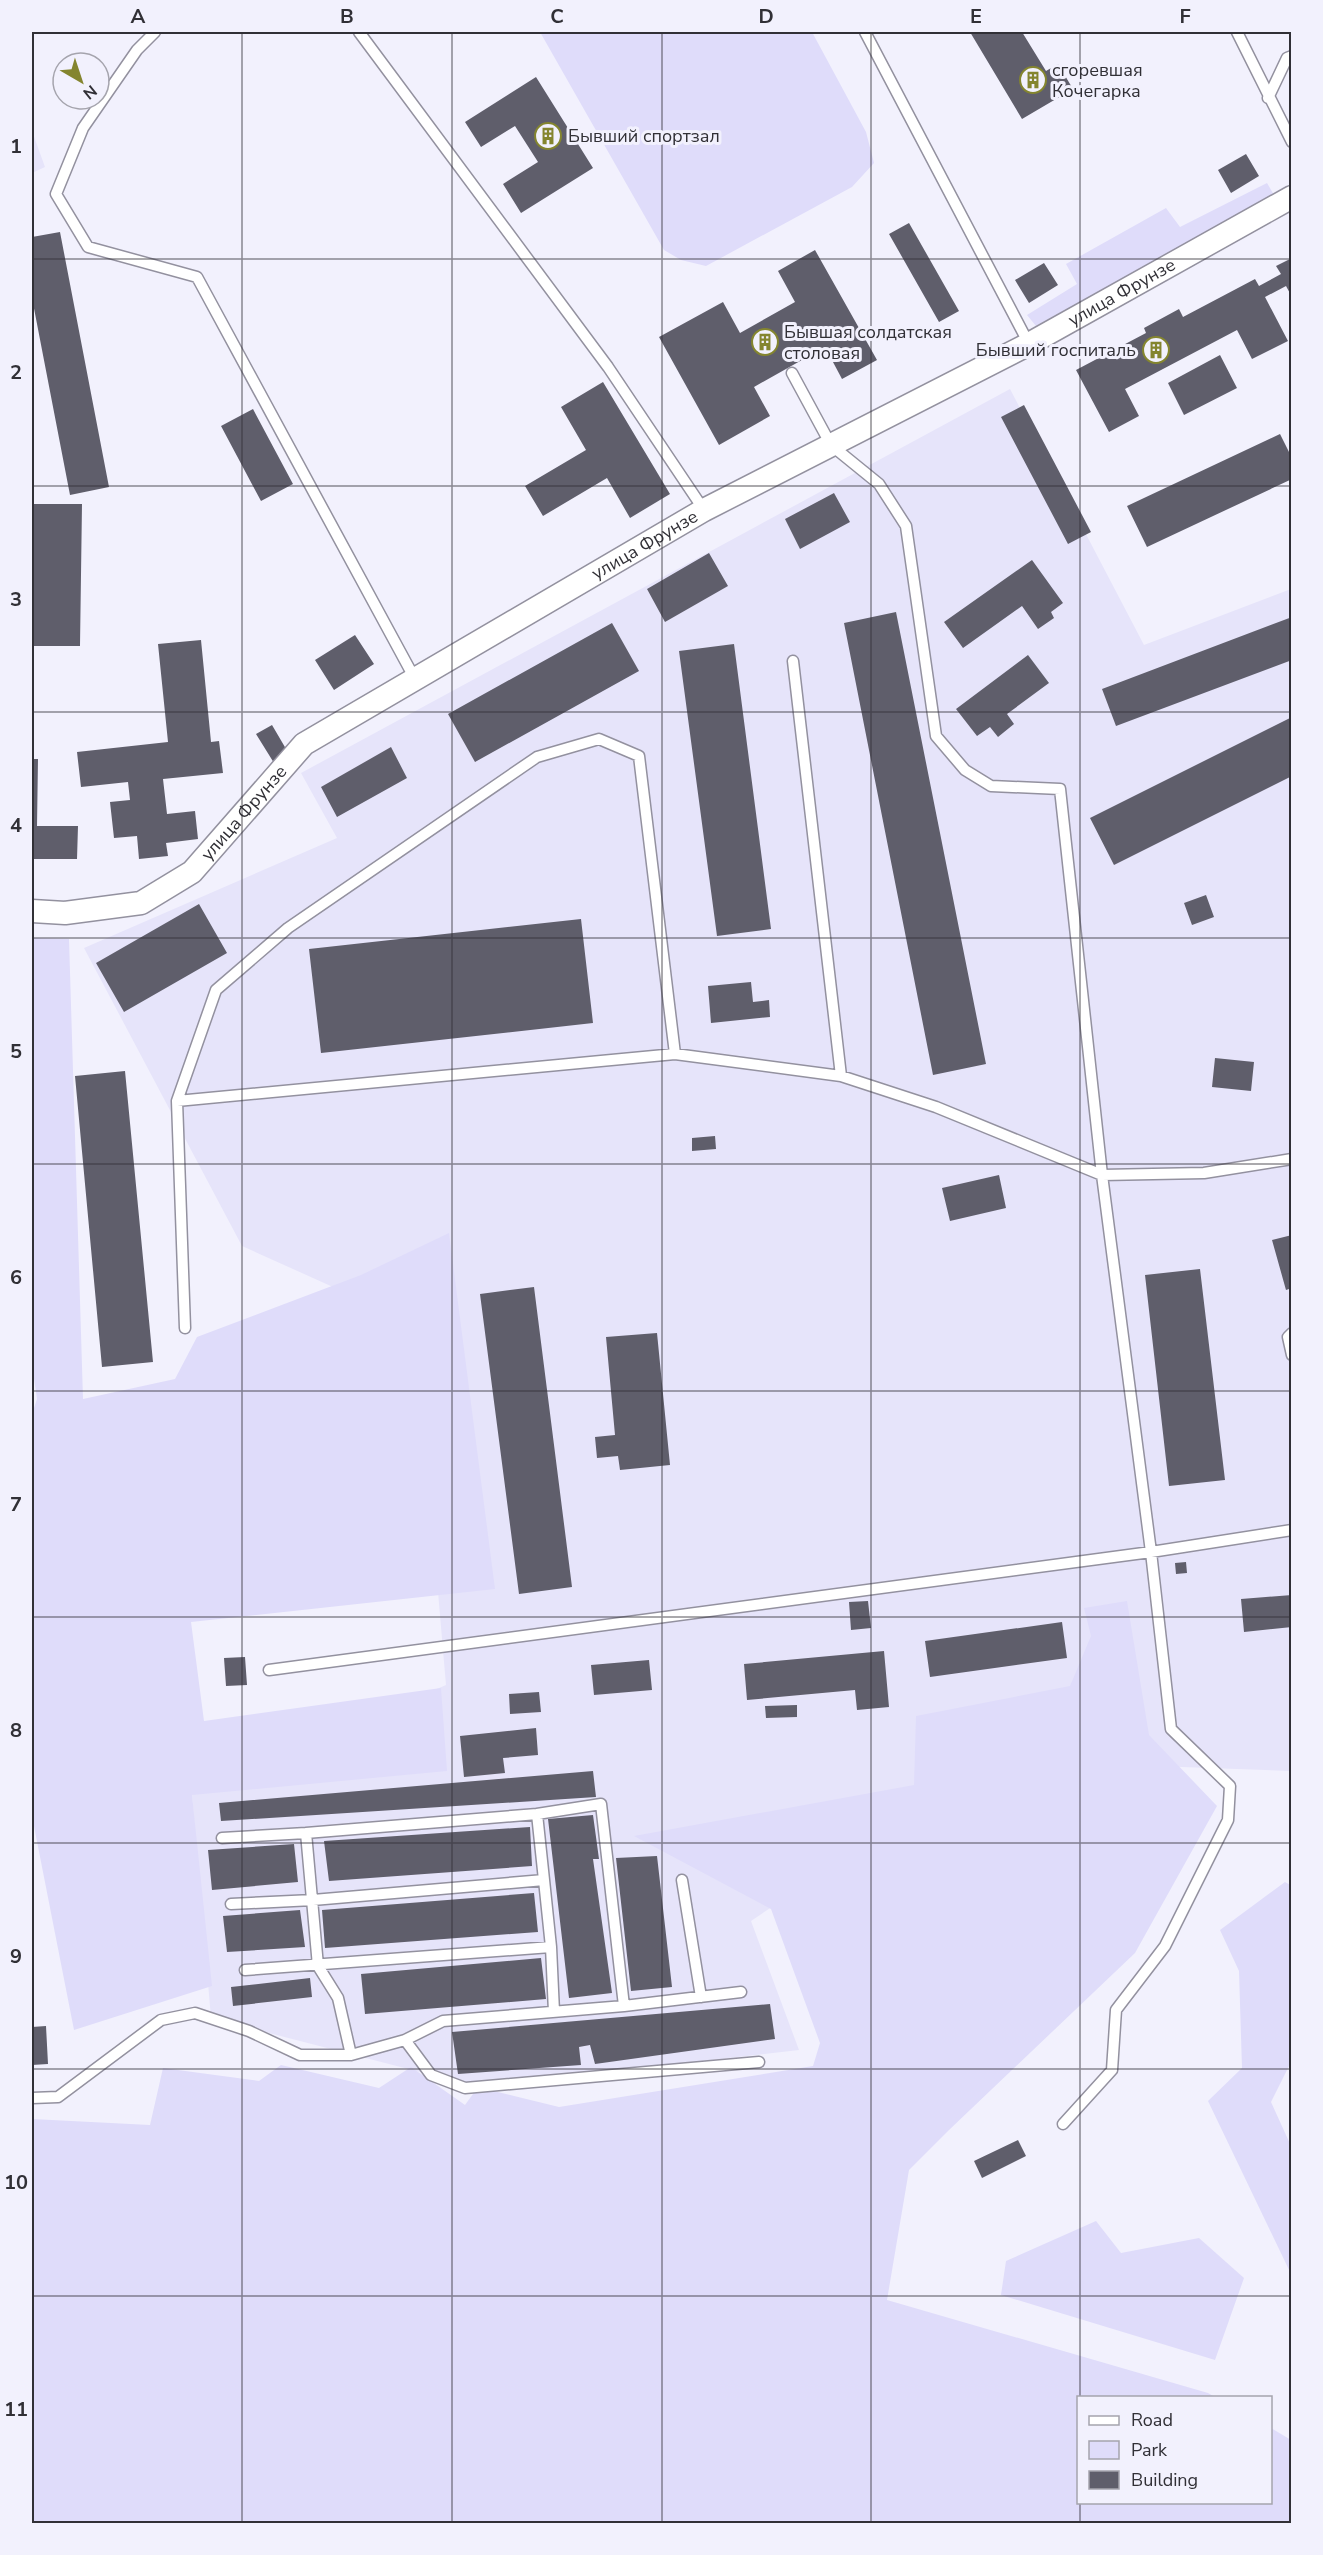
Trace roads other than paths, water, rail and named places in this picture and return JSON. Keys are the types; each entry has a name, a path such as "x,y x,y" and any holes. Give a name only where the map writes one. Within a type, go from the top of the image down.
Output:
{"street":[{"name":"улица Фрунзе","path":"32,911 65,913 141,903 192,872 304,744 704,510 1029,344 1292,197"}],"lane":[{"path":"155,32 137,50 83,128 56,194 88,247 197,277 416,679"},
{"path":"358,32 608,367 704,510"},
{"path":"866,32 1029,344"},
{"path":"1237,32 1292,142"},
{"path":"1268,98 1287,58 1292,56"},
{"path":"792,373 831,444 879,484 906,526 936,736 965,770 991,786 1060,789 1102,1175 1151,1552 1171,1729 1230,1786 1228,1820 1165,1946 1116,2010 1112,2070 1063,2124"},
{"path":"793,661 841,1076"},
{"path":"186,1328 177,1101 216,990 288,928 537,757 599,739 639,756 675,1054"},
{"path":"177,1101 675,1054 841,1076 936,1107 1102,1175 1204,1173 1292,1159"},
{"path":"1292,1333 1288,1337 1292,1355"},
{"path":"269,1670 1151,1552 1292,1530"},
{"path":"222,1838 537,1814 601,1804 624,2006"},
{"path":"537,1814 554,2012"},
{"path":"306,1833 318,1966 338,1998 351,2055"},
{"path":"231,1904 313,1900 544,1880"},
{"path":"682,1880 701,1997"},
{"path":"245,1970 550,1947"},
{"path":"32,2098 58,2097 161,2020 195,2013 249,2031 300,2055 351,2055 405,2040 443,2021 624,2006 741,1992"},
{"path":"405,2040 431,2075 465,2088 759,2062"}],"place":[{"name":"сгоревшая Кочегарка","path":"1033,80"},
{"name":"Бывший спортзал","path":"548,136"},
{"name":"Бывшая солдатская столовая","path":"765,342"},
{"name":"Бывший госпиталь","path":"1156,350"}]}
